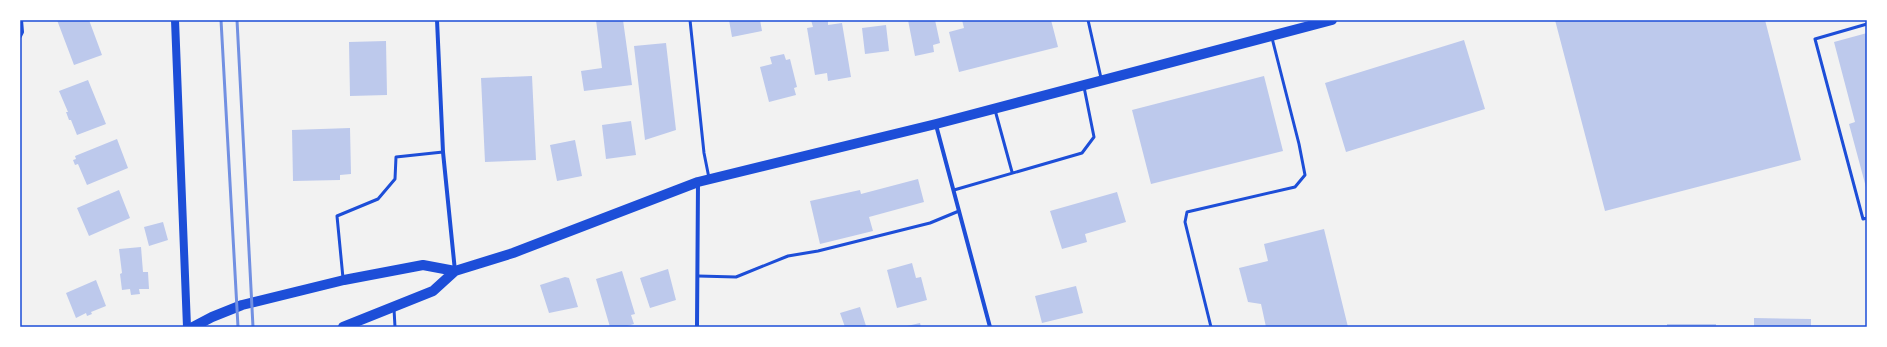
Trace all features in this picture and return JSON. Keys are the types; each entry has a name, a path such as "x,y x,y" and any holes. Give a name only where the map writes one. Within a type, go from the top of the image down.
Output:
{"main road":[{"path":"175,20 186,327"},
{"path":"343,327 433,291 455,271 513,253 698,182 995,109 1332,20"},
{"path":"193,327 212,317 242,305 344,280 423,265 455,271"}],"street":[{"path":"20,36 22,32 21,20"},
{"path":"437,20 443,152 455,271"},
{"path":"936,124 990,327"},
{"path":"697,327 698,182"}],"lane":[{"path":"690,20 704,153 709,180"},
{"path":"1088,20 1102,80"},
{"path":"1867,24 1815,39 1863,218 1867,218"},
{"path":"1211,327 1185,222 1187,212 1295,186 1305,175 1299,144 1271,36"},
{"path":"954,190 1082,153 1094,137 1084,85"},
{"path":"995,109 1012,172"},
{"path":"344,280 337,216 378,199 395,179 396,157 443,152"},
{"path":"698,276 736,277 788,256 818,251 930,223 959,211"},
{"path":"394,307 395,327"}],"building":[{"path":"57,20 89,20 102,55 74,65"},
{"path":"596,20 623,20 632,85 584,91 581,71 602,68"},
{"path":"729,20 760,20 762,31 732,37"},
{"path":"811,20 828,20 828,25 842,23 851,77 828,81 827,73 815,75 807,28 813,27"},
{"path":"908,20 935,20 940,43 933,45 934,52 915,56"},
{"path":"962,20 1051,20 1058,47 959,72 949,32 964,28"},
{"path":"1555,20 1765,20 1801,160 1605,211"},
{"path":"886,25 889,51 865,54 862,28"},
{"path":"1867,33 1867,191 1849,124 1855,122 1834,42"},
{"path":"1464,40 1485,109 1346,152 1325,83"},
{"path":"386,41 387,95 350,96 349,42"},
{"path":"666,43 676,130 645,140 634,46"},
{"path":"784,54 786,60 790,59 797,87 794,88 796,95 769,102 760,67 772,64 770,57"},
{"path":"532,76 536,160 485,162 481,78"},
{"path":"1264,76 1283,151 1151,184 1132,110"},
{"path":"88,80 106,124 77,135 71,120 69,120 66,112 68,112 59,91"},
{"path":"631,121 636,155 606,159 602,125"},
{"path":"350,128 351,174 340,175 340,180 293,181 292,130"},
{"path":"117,139 128,168 87,185 78,164 75,165 73,160 76,159 75,156"},
{"path":"575,140 582,176 557,181 550,145"},
{"path":"918,179 924,202 869,217 873,231 820,244 810,201 860,190 861,194"},
{"path":"119,190 130,218 89,236 77,208"},
{"path":"1117,192 1126,222 1085,234 1087,242 1062,249 1050,211"},
{"path":"163,222 168,240 149,246 144,227"},
{"path":"1324,229 1348,327 1266,327 1261,304 1248,302 1239,268 1268,261 1264,244"},
{"path":"141,247 143,272 148,272 149,289 139,289 140,294 131,295 130,289 122,290 120,274 122,273 119,249"},
{"path":"912,263 916,278 921,277 927,300 897,308 887,270"},
{"path":"668,269 676,300 650,308 640,278"},
{"path":"622,271 635,314 631,315 634,324 624,327 610,327 596,279"},
{"path":"565,277 569,278 578,307 549,313 540,285"},
{"path":"96,280 106,306 91,312 92,314 87,316 86,313 76,318 66,293"},
{"path":"1076,286 1083,313 1042,323 1035,296"},
{"path":"860,307 866,326 845,327 840,313"},
{"path":"1754,318 1811,319 1811,327 1754,327"},
{"path":"920,323 921,327 907,326"},
{"path":"1667,324 1716,324 1716,327 1667,327"}],"railway":[{"path":"221,20 238,327"},
{"path":"237,20 253,327"}]}
